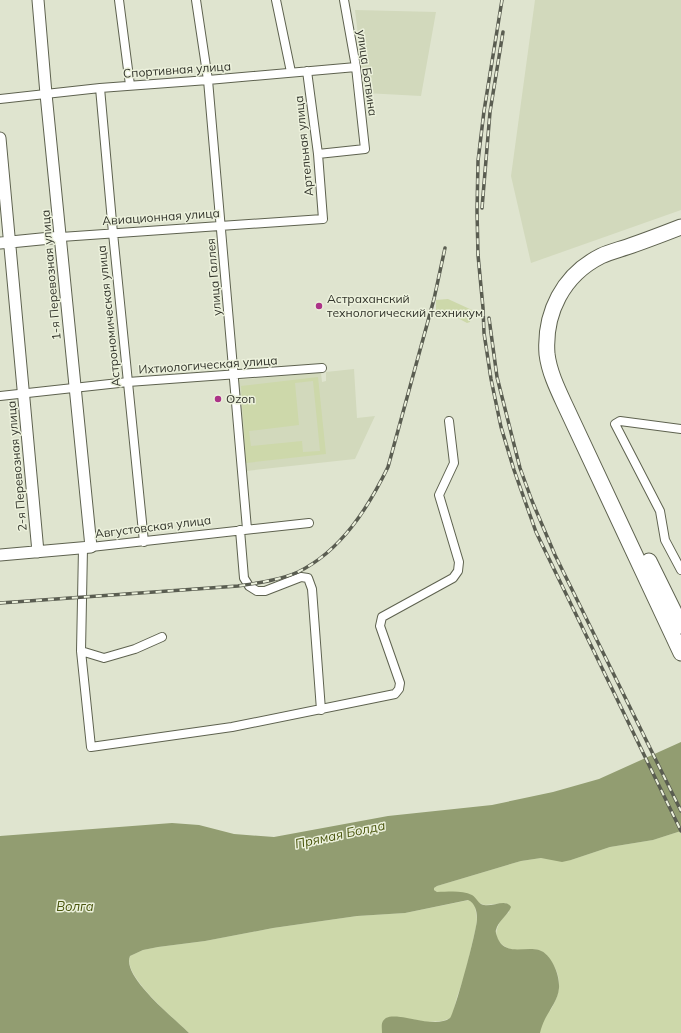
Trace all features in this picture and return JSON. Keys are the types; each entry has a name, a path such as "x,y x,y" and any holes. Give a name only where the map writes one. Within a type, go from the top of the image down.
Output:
{"highway":[{"path":"677,631 564,403 553,378 547,355 548,329 554,306 564,286 580,269 601,256 681,227"},
{"path":"681,237 606,264 585,277 570,293 562,310 557,330 556,354 561,376 572,402 677,631 681,653"}],"street":[{"name":"1-я Перевозная улица","path":"38,0 75,388 87,548"},
{"path":"119,0 130,86"},
{"name":"улица Галлея","path":"196,0 208,80 222,227 244,530 244,578 249,586 258,591 265,591 301,577 308,578 312,589 321,710"},
{"path":"276,0 291,72"},
{"name":"улица Ботвина","path":"318,154 365,149 356,67 344,0"},
{"name":"Спортивная улица","path":"0,99 100,88 356,67"},
{"name":"Артельная улица","path":"307,70 318,154 323,219"},
{"name":"Астрономическая улица","path":"100,88 144,542"},
{"name":"2-я Перевозная улица","path":"0,138 5,242 24,393 38,552"},
{"name":"Авиационная улица","path":"5,242 323,219"},
{"name":"Ихтиологическая улица","path":"0,396 128,382 234,376 322,368"},
{"path":"87,548 81,651 91,747 232,727 395,694 399,689 400,683 380,626 382,617 452,578 458,571 460,562 439,495 454,463 449,421"},
{"path":"681,429 620,421 614,424 660,511 665,540 681,570"},
{"name":"Августовская улица","path":"0,555 87,548 309,523"},
{"path":"81,651 104,658 135,649 162,637"}],"shaded area":[{"path":"535,0 681,0 681,210 531,263 511,176"},
{"path":"355,10 436,12 421,96 365,93"},
{"path":"448,299 472,310 470,322 467,323 454,316 436,316 436,300"},
{"path":"354,369 357,418 375,416 355,459 246,471 237,380 321,373 322,382 326,381 326,372"},
{"path":"318,377 326,454 246,463 241,386","holes":["313,381 320,451 303,452 302,441 251,446 249,431 299,425 295,383"]},
{"path":"681,831 681,1033 451,1033 550,1011 558,991 559,979 554,966 544,953 535,949 517,950 507,948 498,940 496,933 498,926 505,915 509,912 506,903 485,905 479,903 471,895 437,892 434,888 521,861 541,858 571,860 610,847 653,840"},
{"path":"469,900 475,906 477,919 476,927 465,974 451,1018 442,1021 427,1022 399,1017 382,1023 382,1033 189,1033 151,997 134,974 130,964 130,956 143,950 158,947 205,941 273,928 357,916 405,913"}],"water":[{"name":"Волга","path":"681,742 681,831 653,840 610,847 562,862 541,858 521,861 434,888 437,892 468,893 484,905 503,903 509,904 511,907 510,910 497,927 496,931 501,944 511,949 539,950 548,956 557,972 559,988 555,1000 541,1027 540,1033 382,1033 382,1022 387,1017 394,1016 433,1022 443,1021 450,1018 461,987 476,925 476,910 474,905 468,900 405,913 357,916 273,928 205,941 158,947 143,950 130,956 129,964 133,974 141,985 162,1008 189,1033 0,1033 0,836 172,823 199,825 234,834 274,837 388,816 492,805 553,792 599,779"}],"railway":[{"path":"502,0 484,111 478,161 477,211 478,255 484,333 491,379 501,427 514,470 536,532 681,831"},
{"path":"482,208 490,112 503,32"},
{"path":"0,603 246,585 291,575 313,563 327,552 352,527 372,498 388,467 434,299 445,248"},
{"path":"489,318 497,377 520,468 532,501 555,555 681,811"}],"place":[{"name":"Астраханский технологический техникум","path":"319,306"},
{"name":"Ozon","path":"218,399"}],"water label":[{"name":"Прямая Болда","path":"340,834"}]}
